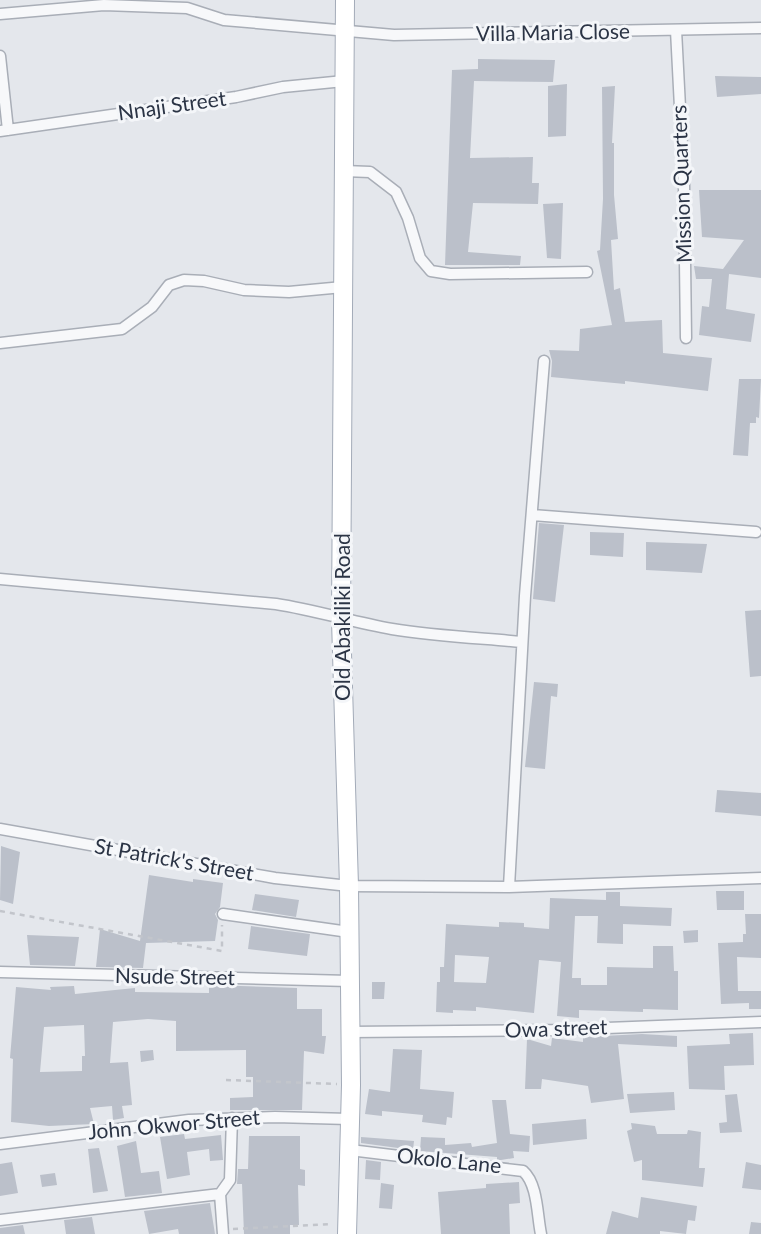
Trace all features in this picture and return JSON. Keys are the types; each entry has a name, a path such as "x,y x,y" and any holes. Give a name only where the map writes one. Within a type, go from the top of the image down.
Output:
{"main road":[{"name":"Old Abakiliki Road","path":"345,0 341,620 349,887 351,1085 347,1228"}],"street":[{"name":"Villa Maria Close","path":"0,14 104,5 187,8 224,20 394,35 761,28"},
{"name":"Mission Quarters","path":"676,30 684,185 685,338"},
{"path":"0,56 4,131"},
{"name":"Nnaji Street","path":"4,131 236,97 283,87 344,81"},
{"path":"344,171 370,172 396,192 408,218 420,258 430,271 450,274 587,272"},
{"path":"0,343 122,328 152,307 169,285 184,280 255,291 313,291 343,287"},
{"path":"509,887 522,642 544,361"},
{"path":"533,515 756,532"},
{"path":"0,579 276,604 397,630 522,642"},
{"name":"St Patrick's Street","path":"0,829 275,878 349,887 509,887 761,878"},
{"path":"223,914 349,932"},
{"name":"Nsude Street","path":"0,972 349,981"},
{"name":"Owa street","path":"350,1032 555,1030 761,1022"},
{"path":"223,1232 220,1194 230,1180 232,1118"},
{"name":"John Okwor Street","path":"0,1144 189,1120 349,1119"},
{"name":"Okolo Lane","path":"350,1150 517,1168 527,1174 541,1234"},
{"path":"0,1220 220,1194"}],"path":[{"path":"0,911 222,951 223,914"},
{"path":"226,1080 351,1085"},
{"path":"223,1232 347,1228"}],"building":[{"path":"478,59 555,60 553,82 474,81 470,158 533,157 532,183 539,183 538,204 473,203 468,252 521,256 520,265 445,265 452,70 478,69"},
{"path":"715,76 761,77 761,94 717,97"},
{"path":"567,84 566,136 548,137 548,86"},
{"path":"615,86 612,143 618,239 611,240 614,290 620,288 625,322 662,320 663,353 712,358 708,391 625,381 625,384 551,377 552,361 549,350 579,351 580,329 612,325 597,251 600,250 603,199 602,87"},
{"path":"699,190 761,190 761,278 729,274 726,309 755,314 751,342 699,335 702,306 709,307 712,279 696,279 694,266 723,269 744,240 702,237"},
{"path":"563,203 561,259 547,258 543,204"},
{"path":"739,379 761,379 759,418 756,417 756,423 750,423 748,456 733,455"},
{"path":"539,523 564,525 555,602 533,599"},
{"path":"590,532 624,533 623,557 590,555"},
{"path":"646,542 707,544 702,573 646,570"},
{"path":"761,610 761,676 750,677 745,611"},
{"path":"534,682 558,684 557,697 551,696 545,769 525,767"},
{"path":"717,790 761,793 761,816 715,812"},
{"path":"1,846 20,852 13,904 0,900"},
{"path":"149,875 193,882 193,879 223,883 220,907 215,914 218,920 215,941 146,943 143,968 96,967 100,929 140,941"},
{"path":"716,891 744,891 744,910 717,910"},
{"path":"606,892 620,892 620,906 672,908 671,926 623,924 623,944 597,943 598,916 575,916 572,978 581,978 581,985 607,985 607,967 653,968 653,946 673,946 674,971 678,971 678,1010 579,1010 579,1018 557,1016 561,962 539,960 534,1013 476,1007 476,1011 436,1012 437,982 440,982 440,967 444,967 446,924 499,927 499,922 524,923 524,927 549,929 550,898 606,900","holes":["455,955 489,957 486,983 454,982"]},
{"path":"255,894 299,900 296,917 252,910"},
{"path":"745,914 761,914 761,958 737,957 738,991 761,991 761,1009 749,1009 749,1003 721,1004 718,943 743,942 743,934 746,934"},
{"path":"251,926 310,934 307,956 248,949"},
{"path":"698,930 698,942 684,943 683,931"},
{"path":"27,935 79,937 75,966 30,965"},
{"path":"372,982 385,982 384,999 372,999"},
{"path":"209,985 297,988 297,1009 322,1009 322,1036 326,1036 324,1054 304,1051 302,1110 230,1110 230,1098 253,1097 253,1077 246,1077 246,1050 176,1051 176,1021 148,1019 113,1022 110,1063 128,1062 132,1105 122,1106 124,1118 113,1120 112,1106 90,1108 94,1124 49,1126 11,1122 13,1059 10,1058 16,987 51,990 50,987 74,986 75,994 135,988 135,992 209,993","holes":["84,1025 85,1056 82,1056 82,1071 40,1072 44,1027"]},
{"path":"753,1033 754,1065 724,1066 725,1090 689,1089 687,1046 730,1044 729,1034"},
{"path":"642,1034 677,1036 677,1047 618,1044 624,1099 591,1103 588,1086 542,1079 541,1089 525,1089 527,1039 551,1046 552,1038 583,1042 583,1037"},
{"path":"393,1049 422,1050 420,1089 454,1092 452,1118 447,1117 446,1125 422,1122 423,1115 382,1111 382,1116 365,1114 369,1089 390,1092"},
{"path":"153,1050 154,1060 141,1062 140,1051"},
{"path":"674,1092 675,1110 630,1113 627,1094"},
{"path":"737,1094 742,1132 720,1133 719,1123 727,1122 725,1095"},
{"path":"492,1100 506,1100 510,1134 530,1136 529,1152 513,1151 514,1158 497,1160 497,1157 420,1151 421,1137 445,1138 445,1145 471,1143 472,1147 497,1143"},
{"path":"586,1119 587,1139 533,1145 532,1124"},
{"path":"631,1123 655,1126 657,1134 687,1134 688,1130 701,1132 699,1168 705,1168 703,1187 642,1180 642,1160 634,1162 627,1131 632,1129"},
{"path":"184,1134 185,1139 221,1135 223,1160 210,1161 209,1149 187,1152 190,1175 167,1179 160,1137"},
{"path":"249,1136 300,1136 300,1169 305,1170 305,1186 298,1185 299,1225 290,1225 290,1234 244,1234 242,1184 237,1184 238,1169 248,1169"},
{"path":"361,1137 414,1141 413,1150 361,1143"},
{"path":"136,1141 141,1173 159,1171 162,1193 125,1197 117,1146"},
{"path":"99,1148 108,1191 93,1193 88,1149"},
{"path":"366,1160 381,1162 380,1180 365,1179"},
{"path":"12,1162 18,1193 0,1196 0,1164"},
{"path":"746,1162 761,1165 761,1190 742,1188"},
{"path":"55,1173 57,1185 42,1187 40,1175"},
{"path":"519,1182 520,1203 509,1204 510,1234 441,1234 438,1192"},
{"path":"381,1183 394,1185 392,1209 379,1208"},
{"path":"641,1197 697,1206 695,1221 688,1220 686,1234 660,1231 660,1234 606,1234 612,1211 638,1218"},
{"path":"210,1203 215,1234 179,1234 178,1229 149,1234 144,1211"},
{"path":"92,1217 95,1234 66,1234 64,1220"},
{"path":"751,1222 761,1223 761,1234 749,1234"},
{"path":"23,1225 25,1234 0,1234 0,1228"}]}
